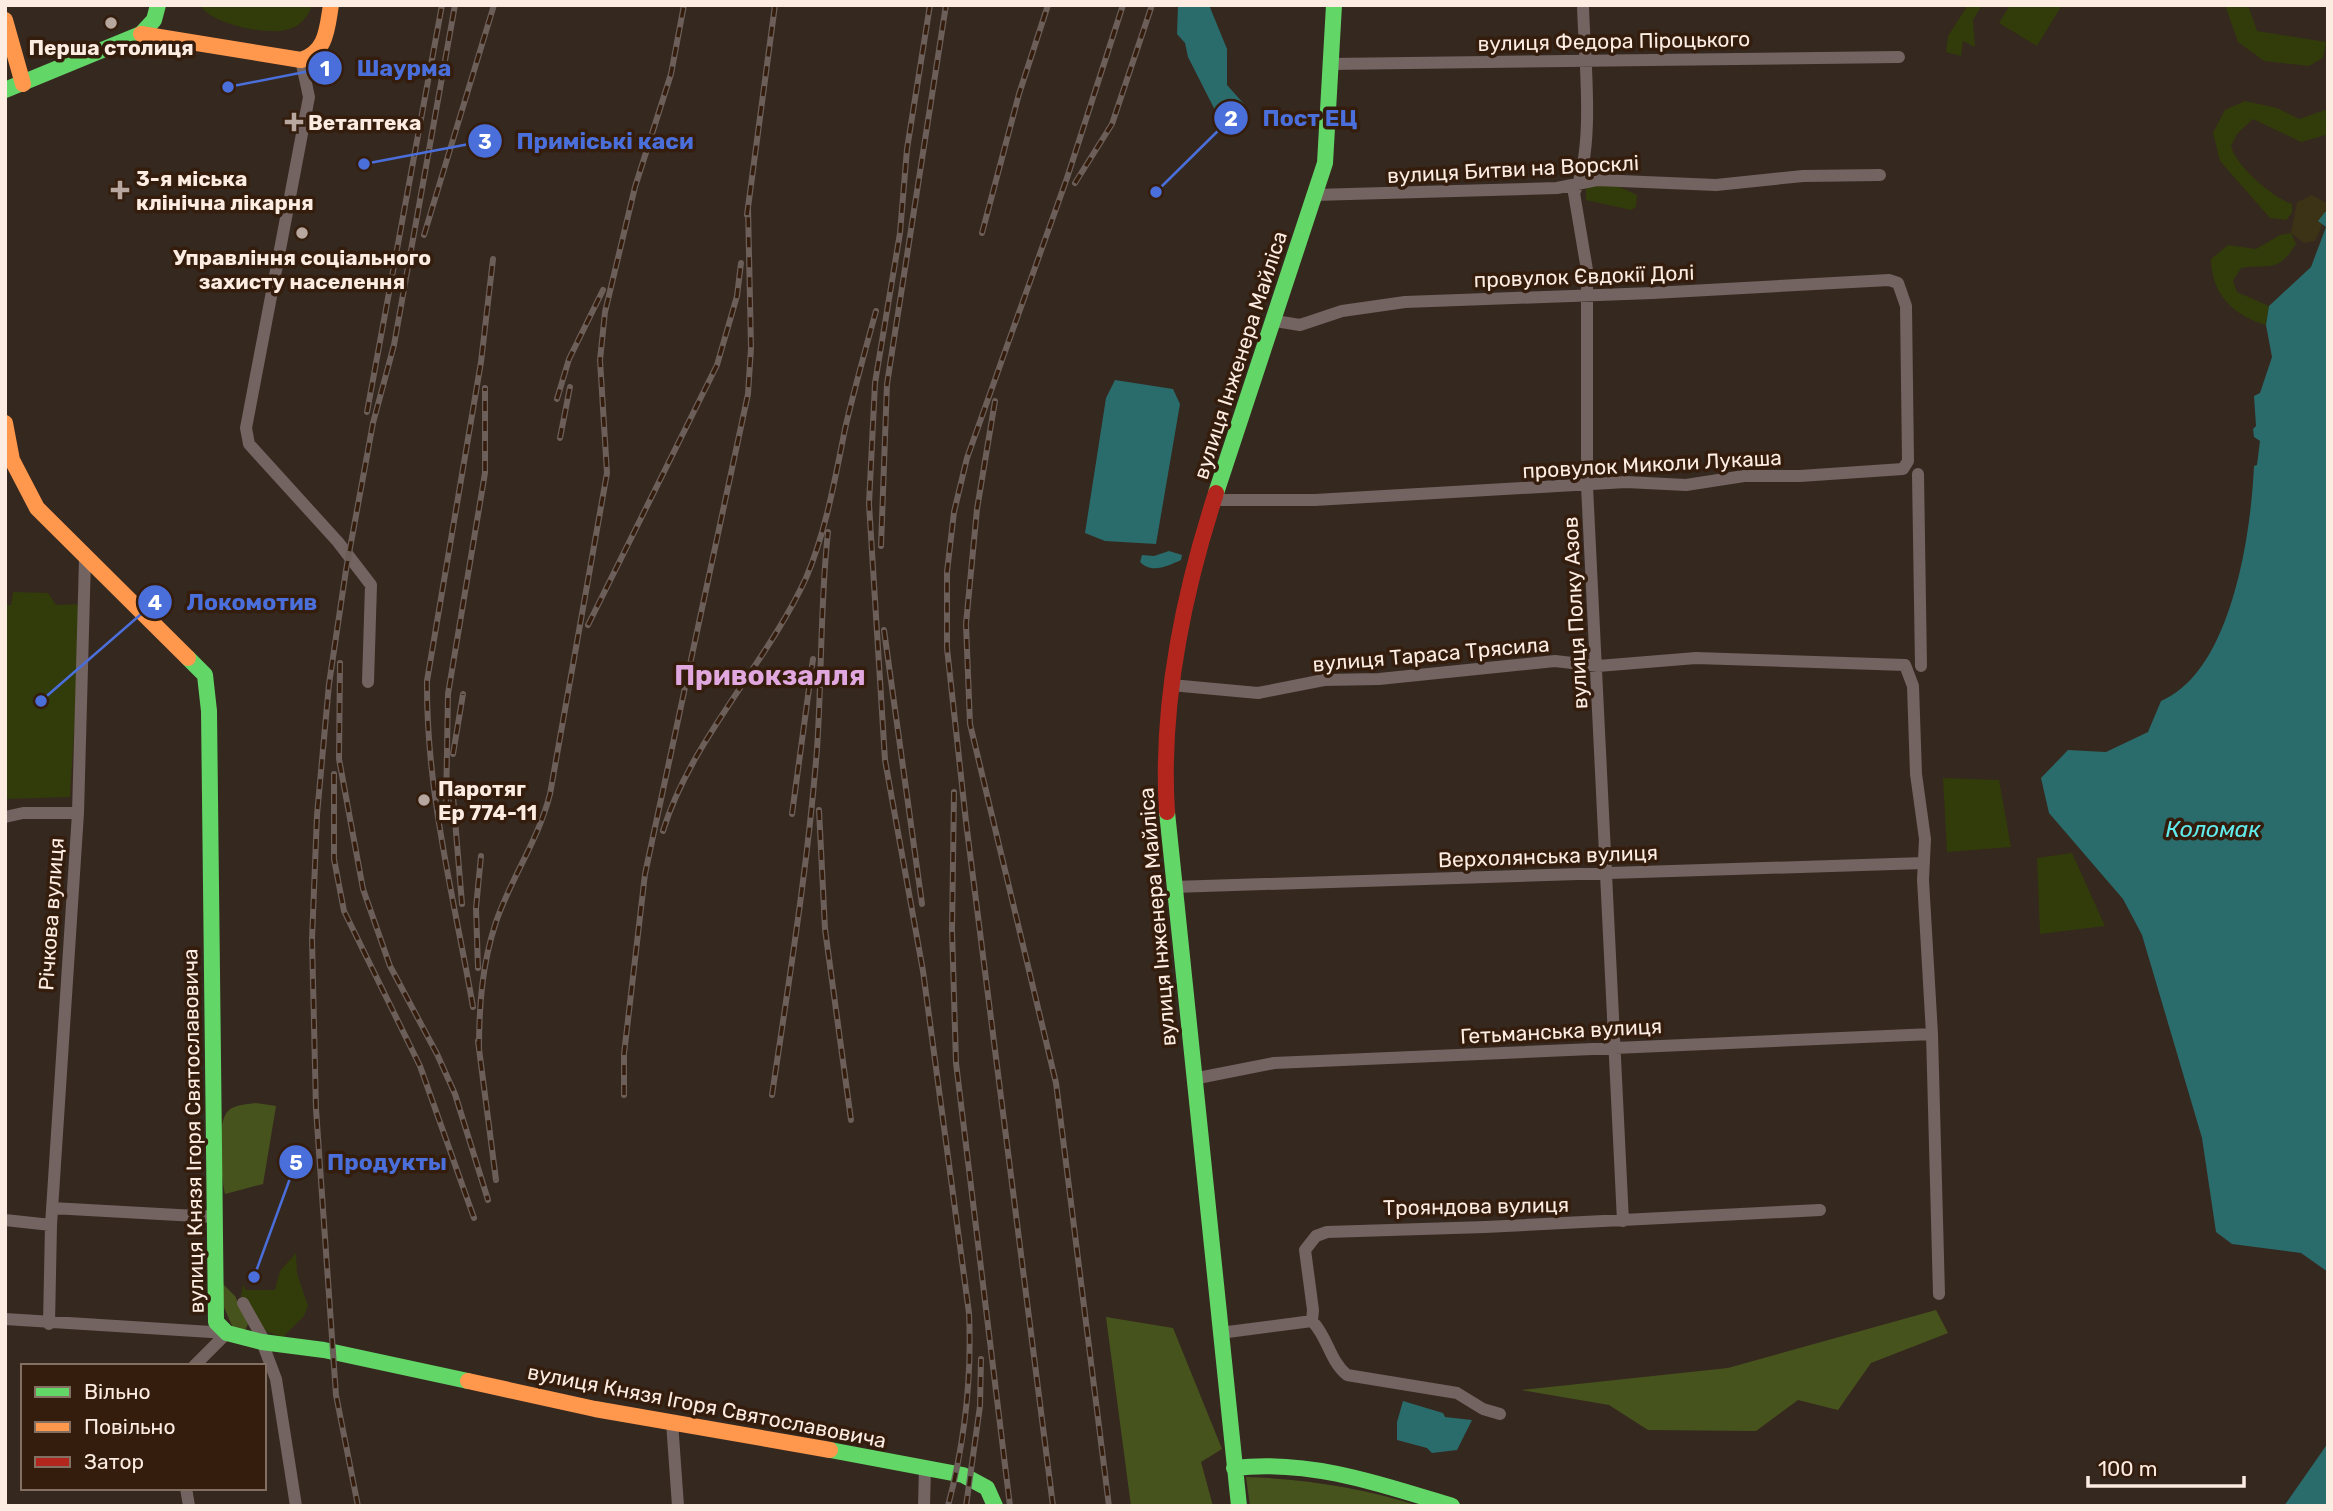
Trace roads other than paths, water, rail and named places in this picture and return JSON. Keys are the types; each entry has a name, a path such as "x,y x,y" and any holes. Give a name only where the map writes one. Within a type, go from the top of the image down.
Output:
{"street":[{"path":"5,90 141,34 154,20 158,5"},
{"path":"141,34 301,60 314,58 321,50 331,5"},
{"name":"вулиця Інженера Майліса","path":"1239,1506 1173,887 1165,779 1171,685 1184,610 1214,500 1325,163 1334,5"},
{"name":"вулиця Полку Азов","path":"1583,5 1586,131 1579,182 1574,193 1587,270 1587,486 1598,666 1623,1221"},
{"path":"5,20 23,84"},
{"name":"вулиця Федора Піроцького","path":"1330,64 1899,57"},
{"path":"301,60 309,97 246,428 249,444 340,544 371,586 368,682"},
{"name":"вулиця Битви на Ворсклі","path":"1314,195 1558,188 1597,180 1716,185 1803,176 1880,175"},
{"name":"провулок Євдокії Долі","path":"1275,320 1300,325 1342,311 1405,302 1889,280 1898,283"},
{"name":"провулок Миколи Лукаша","path":"1214,500 1315,500 1626,482 1705,484 1744,476 1800,476 1903,469 1908,461 1909,443 1907,333 1906,306 1898,283"},
{"name":"вулиця Князя Ігоря Святославовича","path":"5,423 12,460 37,508 85,559 205,675 209,711 216,1322 227,1333 264,1342 324,1350 672,1423 957,1473 981,1482 994,1499 995,1506"},
{"path":"1918,474 1921,666"},
{"name":"Річкова вулиця","path":"49,1324 51,1225 78,813 85,559"},
{"name":"вулиця Тараса Трясила","path":"1171,685 1258,693 1324,680 1379,679 1555,661 1598,666 1696,658 1905,665 1913,686 1916,774 1925,839 1924,863"},
{"path":"5,817 23,813 78,813"},
{"path":"1924,863 1939,1294"},
{"name":"Верхолянська вулиця","path":"1173,887 1924,863"},
{"name":"Гетьманська вулиця","path":"1194,1079 1273,1063 1932,1034"},
{"path":"52,1208 214,1217"},
{"name":"Трояндова вулиця","path":"1311,1321 1312,1300 1305,1250 1316,1236 1327,1232 1623,1221 1820,1210"},
{"path":"5,1220 51,1225"},
{"path":"243,1303 264,1342 276,1379 296,1506"},
{"path":"5,1319 49,1324 227,1333"},
{"path":"1220,1333 1311,1321 1322,1332 1338,1367 1347,1376 1457,1393 1483,1409 1500,1414"},
{"path":"196,1364 227,1333"},
{"path":"672,1423 678,1506"},
{"path":"1234,1468 1281,1466 1376,1482 1452,1506"},
{"path":"924,1506 925,1468"}],"water":[{"path":"1178,5 1209,5 1227,49 1227,85 1244,104 1241,129 1221,122 1188,57 1185,43 1177,34"},
{"name":"Коломак","path":"2328,212 2328,1272 2301,1253 2232,1244 2216,1232 2202,1138 2142,935 2123,899 2049,813 2041,778 2068,750 2106,752 2148,732 2161,701 2185,685 2205,661 2221,631 2233,597 2248,527 2254,466 2257,465 2260,441 2254,437 2254,396 2260,393 2272,357 2266,325 2269,306 2311,267 2326,227 2318,221"},
{"path":"1115,380 1173,389 1180,404 1156,544 1105,541 1085,533 1106,398"},
{"path":"1169,551 1182,555 1181,560 1155,568 1140,562 1142,555 1154,556"},
{"path":"1403,1401 1443,1413 1445,1417 1472,1420 1457,1450 1432,1453 1427,1448 1397,1440 1397,1422"},
{"path":"2328,1443 2328,1502 2324,1506 2284,1506"}],"railway":[{"path":"367,412 442,5"},
{"path":"358,1506 336,1395 316,1109 312,939 317,815 329,684 346,570 373,423 394,345 455,5"},
{"path":"424,235 494,5"},
{"path":"479,1049 482,985 491,938 502,906 539,828 550,794 607,473 600,360 605,312 635,187 671,74 684,5"},
{"path":"747,215 775,5"},
{"path":"930,5 907,149 900,233 875,383 869,504 885,760 923,971 969,1313 966,1410 948,1506"},
{"path":"881,546 887,384 946,5"},
{"path":"982,233 1019,94 1048,5"},
{"path":"1053,1506 966,822 947,648 947,572 954,512 967,458 1067,178 1123,5"},
{"path":"1075,183 1112,124 1152,5"},
{"path":"624,1095 624,1054 645,874 748,394 751,348 748,206"},
{"path":"473,1007 436,804 427,681 481,362 493,259"},
{"path":"588,625 717,365 737,296 741,263"},
{"path":"557,399 569,359 603,290"},
{"path":"663,831 692,765 790,610 806,578 834,486 848,414 876,311"},
{"path":"560,438 570,387"},
{"path":"446,808 448,694 485,473 485,388"},
{"path":"995,401 977,509 966,624 970,724 1056,1083 1109,1506"},
{"path":"772,1095 809,836 819,722 828,532"},
{"path":"884,630 922,904"},
{"path":"792,814 813,659"},
{"path":"340,663 339,759 363,889 390,966 455,1094 488,1200"},
{"path":"453,754 463,694"},
{"path":"334,774 334,859 344,911 420,1066 474,1218"},
{"path":"954,792 952,930 956,1063 1010,1506"},
{"path":"453,796 462,904"},
{"path":"819,810 825,929 851,1120"},
{"path":"478,968 476,908 481,856"},
{"path":"478,1041 496,1180"},
{"path":"966,1506 980,1406 981,1359"}],"place":[{"name":"Перша столиця","path":"111,23"},
{"name":"Шаурма","path":"228,87"},
{"name":"Ветаптека","path":"294,122"},
{"name":"Приміські каси","path":"364,164"},
{"name":"3-я міська клінічна лікарня","path":"120,190"},
{"name":"Пост ЕЦ","path":"1156,192"},
{"name":"Управління соціального захисту населення","path":"302,233"},
{"name":"Локомотив","path":"41,701"},
{"name":"Паротяг Ер 774-11","path":"424,800"},
{"name":"Продукты","path":"254,1277"}],"district":[{"name":"Привокзалля","path":"770,675"}]}
